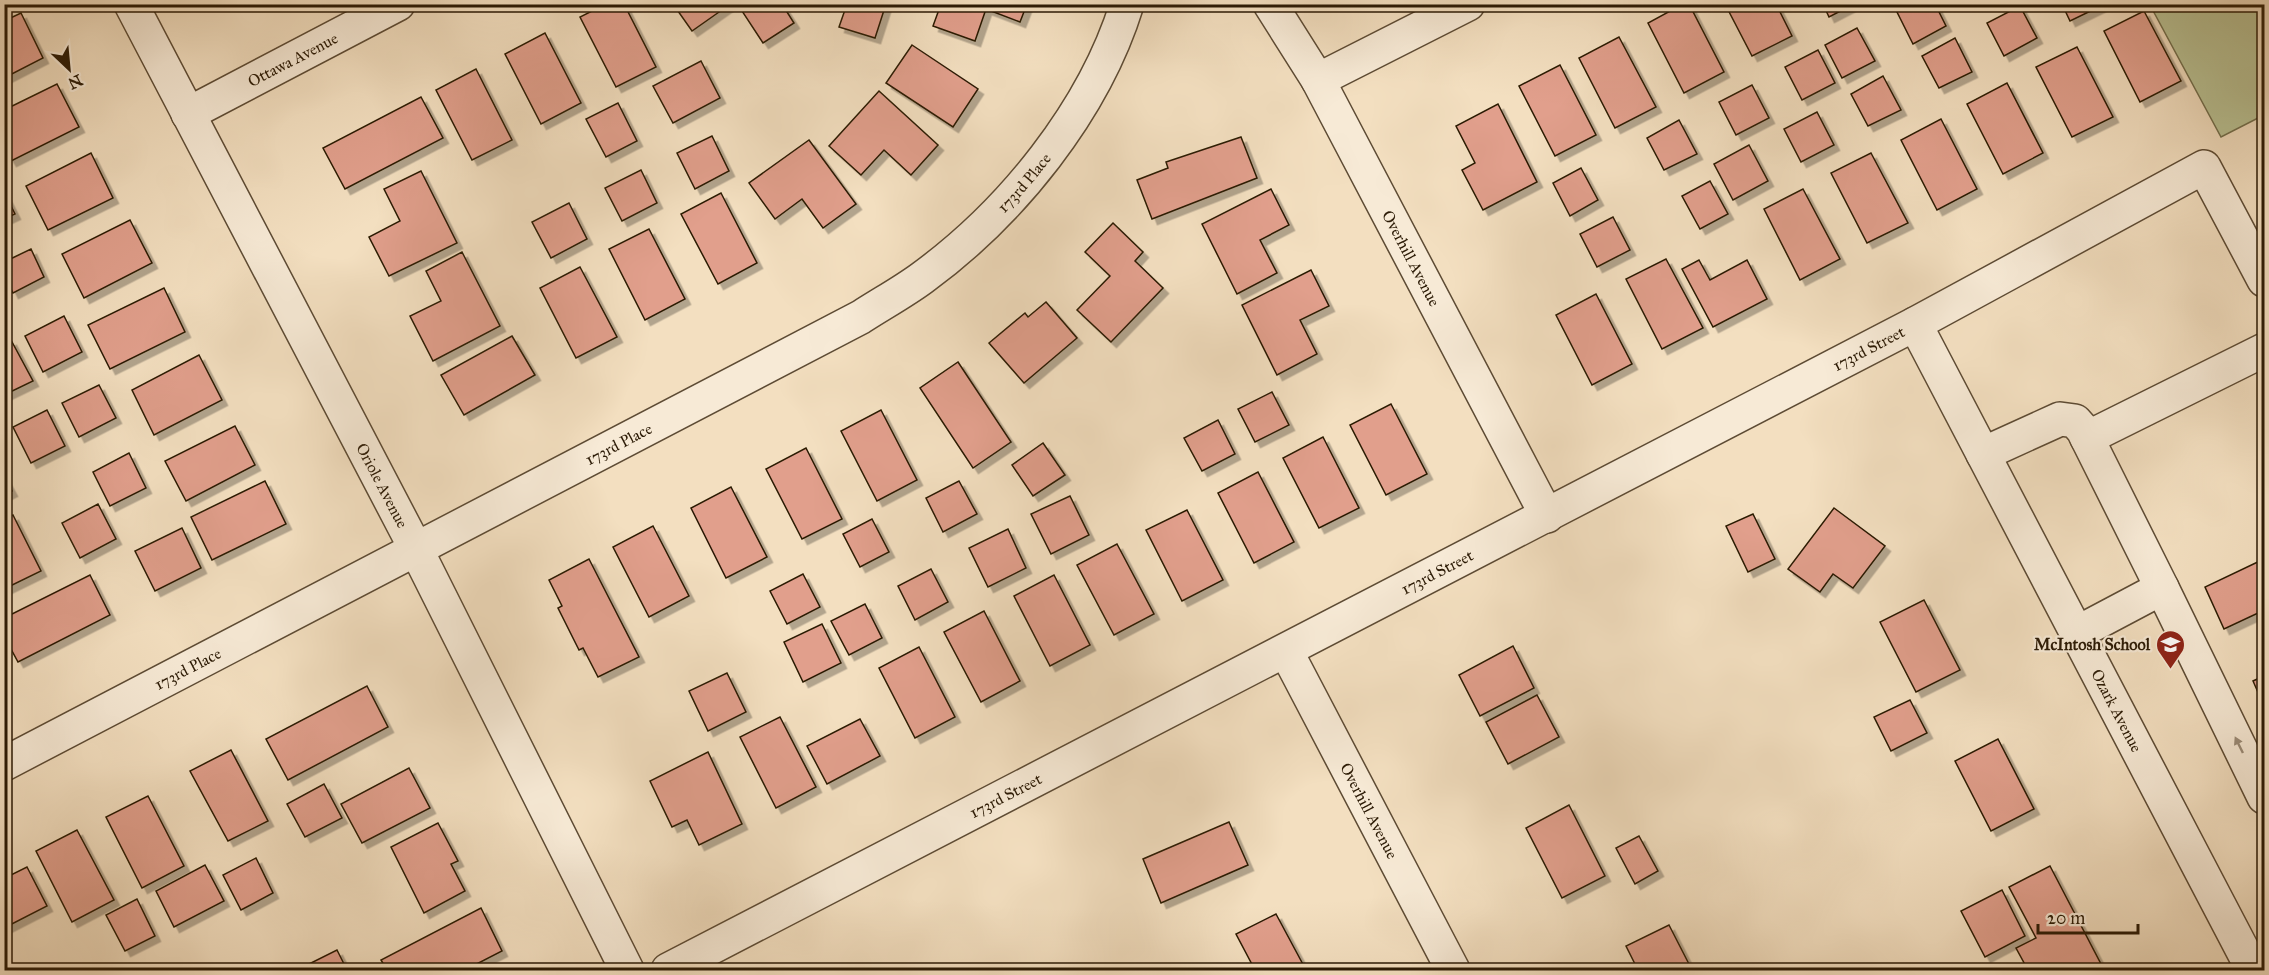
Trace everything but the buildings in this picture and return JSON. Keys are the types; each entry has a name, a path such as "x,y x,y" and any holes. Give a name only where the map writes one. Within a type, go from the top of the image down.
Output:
{"street":[{"name":"Oriole Avenue","path":"131,4 417,551 627,970"},
{"name":"Ottawa Avenue","path":"188,114 398,4"},
{"name":"173rd Place","path":"4,764 417,551 861,317 922,278 1004,206 1038,165 1084,101 1127,4"},
{"name":"Overhill Avenue","path":"1270,4 1318,80 1547,516"},
{"path":"1318,80 1468,4"},
{"name":"173rd Street","path":"668,970 1915,324 2204,167 2265,280"},
{"name":"Ozark Avenue","path":"1915,324 2253,970"},
{"path":"2087,438 2265,350"},
{"path":"1983,454 2060,419 2075,421 2087,438 2265,797"},
{"path":"2077,633 2162,588"},
{"name":"Overhill Avenue","path":"1287,651 1453,970"}],"green space":[{"path":"2150,5 2264,5 2264,115 2221,137"}],"place":[{"name":"McIntosh School","path":"2171,670"}]}
